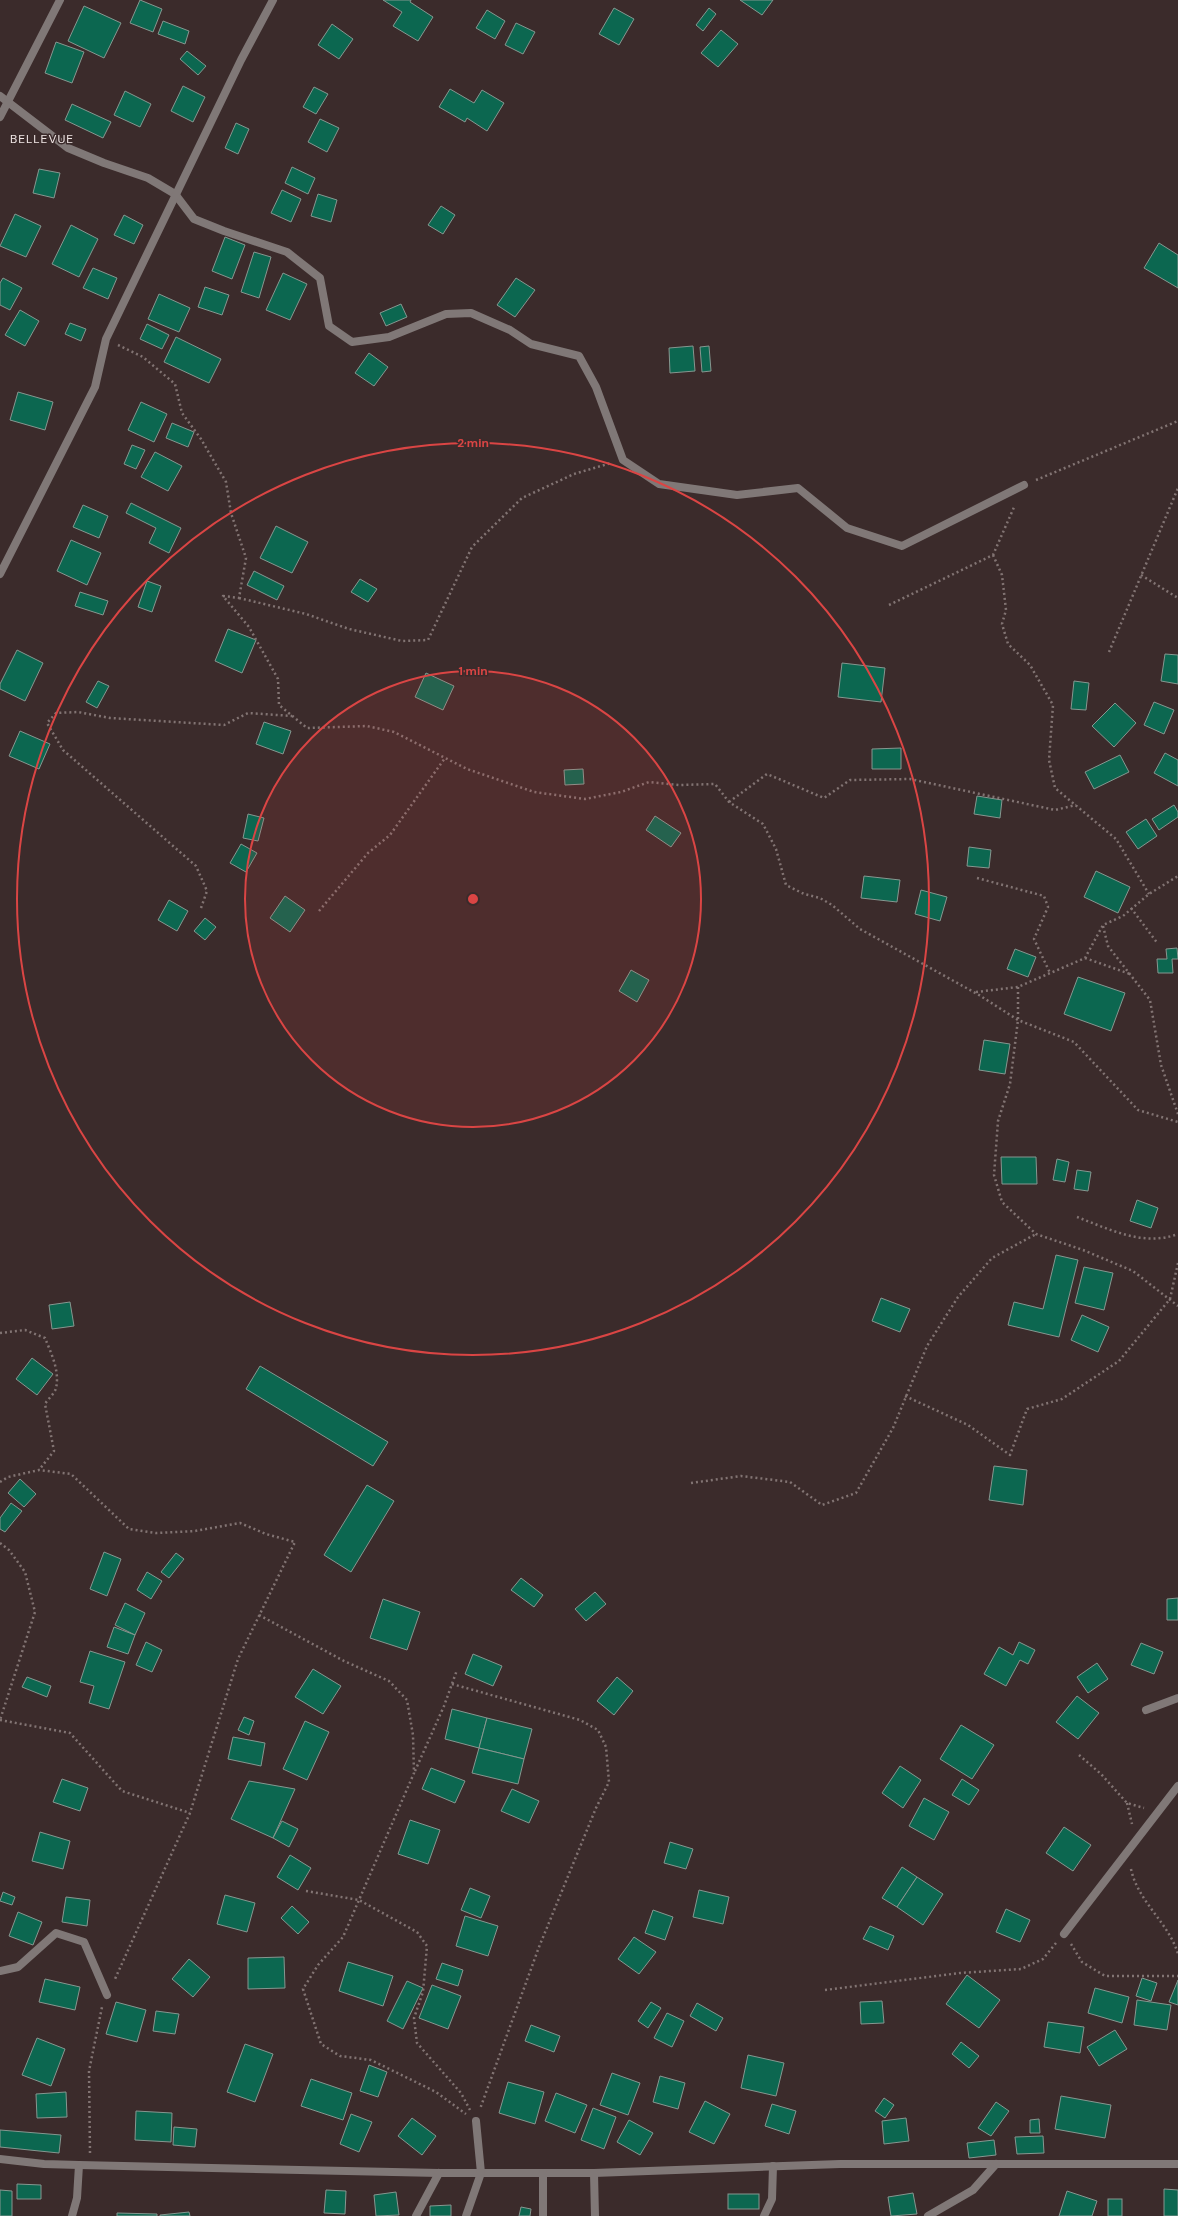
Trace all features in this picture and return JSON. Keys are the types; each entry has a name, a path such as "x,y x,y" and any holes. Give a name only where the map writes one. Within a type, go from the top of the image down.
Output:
{"street":[{"path":"0,117 60,0"},
{"path":"0,574 95,387 106,339 175,194 272,0"},
{"path":"0,96 68,148 104,163 148,178 175,194 194,219 224,231 287,252 320,278 329,326 352,342 389,337 446,314 471,313 510,330 531,344 579,356 596,387 623,460 659,484 737,495 798,488 847,528 902,546 1024,485"},
{"path":"1146,1710 1178,1698"},
{"path":"1064,1934 1156,1812 1178,1786"},
{"path":"0,1971 18,1967 56,1933 84,1942 107,1995"},
{"path":"466,2216 481,2173 476,2121"},
{"path":"0,2159 44,2164 90,2166 439,2173 594,2173 840,2164 1178,2164"},
{"path":"928,2216 973,2190 996,2164"},
{"path":"72,2216 78,2198 79,2165"},
{"path":"764,2216 772,2199 773,2166"},
{"path":"416,2216 439,2173"},
{"path":"543,2173 543,2216"},
{"path":"594,2173 594,2216"}],"path":[{"path":"106,339 143,357 175,384 182,413 201,440 226,482 231,513 246,558 239,598"},
{"path":"889,605 992,555 1024,485 1178,421"},
{"path":"623,460 574,474 522,498 472,547 428,640 402,641 349,629 306,614 239,598 223,596 249,627 278,679 279,704 307,728 367,726 394,732 467,769 534,792 585,799 621,792 649,782 679,785 715,784 729,802 763,824 776,849 786,885 804,894 820,898 832,905 860,929 974,992 1018,1020 1074,1042 1138,1110 1178,1122"},
{"path":"1109,652 1178,488"},
{"path":"992,555 1002,575 1006,610 1002,624 1008,644 1030,665 1053,705 1049,760 1055,788 1116,839 1149,894"},
{"path":"1141,575 1178,598"},
{"path":"201,908 207,891 196,866 63,750 47,723 56,713 78,712 110,718 224,725 248,713 293,716"},
{"path":"319,911 368,853 390,835 445,758"},
{"path":"729,802 766,774 824,798 850,780 910,779 1055,810 1076,805"},
{"path":"974,992 1018,987 1085,958 1103,925 1123,916 1149,894 1178,876"},
{"path":"977,878 1044,896 1048,907 1034,939 1050,973"},
{"path":"1131,908 1158,944"},
{"path":"1103,925 1108,946 1150,1000 1161,1065 1178,1114"},
{"path":"1085,958 1130,974"},
{"path":"1018,987 1018,1020 1010,1084 998,1120 994,1175 1002,1202 1036,1234 1083,1250 1133,1271 1178,1306"},
{"path":"1077,1217 1128,1237 1164,1239 1178,1234"},
{"path":"691,1483 742,1476 790,1482 822,1505 856,1493 893,1428 927,1346 958,1297 992,1258 1036,1234"},
{"path":"905,1396 968,1425 1010,1455 1027,1409 1062,1399 1119,1361 1170,1299 1178,1263"},
{"path":"0,1333 25,1330 45,1338 52,1355 56,1373 56,1389 45,1404 54,1451 39,1470"},
{"path":"0,1482 8,1477 39,1470 71,1474 129,1529 156,1533 179,1532 240,1523 266,1534 295,1542 238,1659 190,1813 102,2006 89,2071 90,2166"},
{"path":"0,1543 9,1550 25,1572 35,1612 0,1720 70,1733 122,1791 190,1813"},
{"path":"259,1615 344,1661 389,1681 407,1700 413,1735 414,1773"},
{"path":"457,1670 343,1937 318,1965 303,1989 321,2044 340,2056 371,2060 436,2092 476,2121"},
{"path":"452,1684 580,1720 598,1730 606,1747 609,1782 596,1808 538,1947 476,2121"},
{"path":"1079,1755 1101,1774 1127,1803 1156,1812"},
{"path":"1127,1851 1133,1878 1151,1909 1174,1941 1178,1954"},
{"path":"306,1891 359,1900 417,1932 427,1946 423,1992 414,2018 417,2043 461,2093 476,2121"},
{"path":"825,1990 960,1973 1021,1968 1043,1959 1064,1934 1082,1962 1105,1976 1178,1976"}],"building":[{"path":"140,0 162,9 153,32 130,23"},
{"path":"383,0 411,0 410,2 433,17 418,41 393,26 402,12"},
{"path":"740,0 773,0 762,15"},
{"path":"84,6 121,23 104,58 68,41"},
{"path":"614,8 634,19 619,45 599,34"},
{"path":"709,8 716,14 703,31 696,25"},
{"path":"487,10 505,21 495,39 476,28"},
{"path":"163,21 189,31 185,44 158,34"},
{"path":"516,23 535,32 523,54 505,45"},
{"path":"332,24 353,39 339,59 318,45"},
{"path":"721,30 738,44 718,67 701,53"},
{"path":"56,42 84,52 72,83 45,73"},
{"path":"187,51 206,66 198,75 180,59"},
{"path":"183,86 205,97 193,122 171,111"},
{"path":"314,87 328,94 316,114 303,107"},
{"path":"450,89 474,103 482,90 504,103 487,131 467,118 465,122 439,107"},
{"path":"125,91 151,104 140,127 114,115"},
{"path":"72,104 111,122 103,138 65,120"},
{"path":"320,119 339,128 327,152 308,142"},
{"path":"236,123 249,129 238,154 225,148"},
{"path":"292,167 315,178 308,194 285,183"},
{"path":"39,169 60,173 54,198 33,193"},
{"path":"282,190 301,199 291,222 271,213"},
{"path":"318,194 337,200 331,222 311,216"},
{"path":"441,206 455,215 443,234 428,225"},
{"path":"15,214 41,226 26,257 0,246"},
{"path":"124,215 143,225 134,244 114,235"},
{"path":"71,225 98,239 79,277 52,264"},
{"path":"225,237 245,245 232,279 212,271"},
{"path":"1159,243 1178,255 1178,288 1144,268"},
{"path":"254,252 271,257 259,298 241,292"},
{"path":"93,268 117,278 108,299 83,288"},
{"path":"283,273 307,284 290,320 266,310"},
{"path":"3,278 22,288 10,310 0,305 0,283"},
{"path":"516,278 535,290 515,317 497,305"},
{"path":"205,287 229,295 222,315 198,307"},
{"path":"159,294 190,308 179,332 148,319"},
{"path":"401,304 407,317 386,326 380,313"},
{"path":"20,310 39,321 25,346 5,335"},
{"path":"70,323 86,329 81,341 65,334"},
{"path":"147,324 169,335 162,349 140,339"},
{"path":"176,337 221,359 209,383 164,362"},
{"path":"693,346 695,371 670,373 669,348"},
{"path":"709,346 711,371 702,372 700,347"},
{"path":"369,353 388,367 374,386 355,373"},
{"path":"18,392 53,402 45,430 10,420"},
{"path":"141,402 167,414 154,442 128,430"},
{"path":"172,423 194,432 188,447 166,438"},
{"path":"132,445 145,450 136,469 124,464"},
{"path":"155,452 182,466 168,491 141,477"},
{"path":"131,503 181,528 169,553 149,543 156,528 126,513"},
{"path":"83,505 108,516 99,538 73,527"},
{"path":"276,526 308,542 292,573 260,558"},
{"path":"71,540 101,553 87,585 57,571"},
{"path":"254,571 284,586 277,600 247,585"},
{"path":"360,579 377,589 368,602 351,592"},
{"path":"147,581 161,586 152,612 138,607"},
{"path":"80,592 108,601 103,615 75,606"},
{"path":"228,629 256,640 242,673 215,661"},
{"path":"17,650 43,663 25,701 0,689 0,684"},
{"path":"1165,654 1178,655 1178,684 1161,681"},
{"path":"842,663 885,668 881,702 838,697"},
{"path":"426,673 454,686 443,710 415,697"},
{"path":"98,681 109,686 97,708 86,702"},
{"path":"1074,681 1089,683 1086,710 1071,709"},
{"path":"1154,702 1174,710 1164,734 1144,725"},
{"path":"1115,703 1136,723 1114,747 1092,726"},
{"path":"264,722 291,731 283,754 256,744"},
{"path":"20,731 50,744 39,769 9,756"},
{"path":"901,748 901,769 872,769 872,749"},
{"path":"1165,753 1178,760 1178,786 1154,773"},
{"path":"1120,755 1129,772 1094,789 1085,772"},
{"path":"583,769 584,784 565,785 564,770"},
{"path":"977,796 1002,800 1000,818 974,814"},
{"path":"1174,805 1178,812 1178,817 1159,830 1152,819"},
{"path":"248,814 264,818 258,841 243,838"},
{"path":"655,816 681,833 671,847 646,830"},
{"path":"1146,819 1157,836 1138,849 1126,832"},
{"path":"241,844 257,853 246,872 230,863"},
{"path":"969,847 991,850 989,868 967,866"},
{"path":"1096,871 1130,887 1118,913 1084,897"},
{"path":"864,876 900,880 897,902 861,898"},
{"path":"921,890 947,897 940,921 915,914"},
{"path":"285,896 305,910 290,932 270,918"},
{"path":"169,900 188,911 177,931 158,920"},
{"path":"205,918 216,927 205,940 194,931"},
{"path":"1177,948 1178,959 1172,959 1173,973 1158,973 1157,959 1167,959 1166,949"},
{"path":"1015,949 1036,957 1028,977 1007,969"},
{"path":"631,970 649,980 637,1002 619,991"},
{"path":"1078,977 1125,993 1111,1031 1064,1014"},
{"path":"984,1040 1010,1044 1005,1074 979,1070"},
{"path":"1001,1157 1036,1157 1037,1184 1002,1184"},
{"path":"1057,1159 1069,1162 1065,1182 1053,1180"},
{"path":"1077,1170 1091,1172 1088,1191 1074,1189"},
{"path":"1137,1200 1158,1208 1151,1228 1130,1221"},
{"path":"1056,1255 1078,1260 1059,1337 1008,1325 1014,1302 1043,1309"},
{"path":"1084,1267 1113,1273 1104,1310 1075,1303"},
{"path":"881,1298 910,1309 900,1332 872,1321"},
{"path":"70,1302 74,1326 52,1329 49,1305"},
{"path":"1082,1315 1109,1327 1098,1352 1071,1340"},
{"path":"32,1358 53,1374 37,1395 16,1379"},
{"path":"260,1366 388,1442 373,1466 246,1389"},
{"path":"994,1466 1027,1470 1023,1505 989,1500"},
{"path":"20,1479 36,1494 24,1507 8,1493"},
{"path":"367,1485 394,1501 351,1572 324,1555"},
{"path":"11,1503 22,1511 5,1532 0,1529 0,1518"},
{"path":"104,1552 121,1559 107,1596 90,1589"},
{"path":"176,1553 184,1559 169,1578 161,1572"},
{"path":"147,1572 162,1581 151,1599 137,1590"},
{"path":"521,1578 543,1595 534,1607 511,1590"},
{"path":"595,1592 606,1604 586,1621 575,1609"},
{"path":"1178,1598 1178,1620 1167,1620 1167,1599"},
{"path":"383,1599 420,1612 407,1650 370,1638"},
{"path":"125,1603 145,1613 135,1635 115,1625"},
{"path":"114,1627 135,1635 128,1654 107,1647"},
{"path":"146,1642 162,1650 152,1672 136,1665"},
{"path":"1019,1642 1035,1650 1028,1664 1020,1660 1006,1686 984,1674 999,1647 1013,1655"},
{"path":"1141,1643 1163,1652 1154,1674 1131,1665"},
{"path":"90,1651 125,1662 109,1709 89,1703 94,1686 80,1682"},
{"path":"473,1654 502,1666 493,1686 465,1674"},
{"path":"1097,1663 1108,1679 1088,1693 1077,1677"},
{"path":"313,1669 341,1686 323,1714 295,1697"},
{"path":"27,1677 51,1686 47,1697 22,1687"},
{"path":"617,1677 633,1691 614,1715 597,1701"},
{"path":"1077,1696 1099,1713 1078,1739 1056,1722"},
{"path":"452,1709 487,1718 479,1748 445,1739"},
{"path":"244,1717 254,1721 249,1735 238,1730"},
{"path":"487,1718 532,1729 524,1759 479,1748"},
{"path":"305,1721 329,1732 307,1780 283,1769"},
{"path":"961,1725 994,1745 972,1779 940,1759"},
{"path":"233,1737 265,1743 261,1766 228,1759"},
{"path":"479,1748 524,1759 518,1784 472,1773"},
{"path":"900,1766 921,1780 903,1808 882,1793"},
{"path":"431,1768 465,1781 455,1803 422,1789"},
{"path":"62,1779 88,1788 80,1811 53,1802"},
{"path":"962,1779 979,1790 969,1805 952,1795"},
{"path":"249,1781 295,1789 273,1838 231,1819"},
{"path":"512,1789 539,1801 529,1823 501,1811"},
{"path":"924,1798 949,1812 934,1840 909,1826"},
{"path":"410,1820 440,1830 428,1864 398,1854"},
{"path":"282,1821 298,1829 289,1847 273,1838"},
{"path":"1064,1827 1091,1845 1073,1871 1046,1853"},
{"path":"40,1832 70,1841 63,1869 32,1861"},
{"path":"670,1842 693,1849 686,1869 664,1863"},
{"path":"290,1855 311,1868 298,1890 277,1877"},
{"path":"902,1867 917,1877 897,1907 882,1898"},
{"path":"917,1877 943,1894 923,1925 897,1907"},
{"path":"470,1888 490,1896 481,1918 461,1910"},
{"path":"699,1890 729,1897 723,1924 693,1917"},
{"path":"3,1892 15,1897 12,1905 0,1901"},
{"path":"225,1895 255,1903 247,1932 217,1924"},
{"path":"66,1897 90,1900 87,1926 62,1922"},
{"path":"292,1906 309,1922 298,1934 281,1918"},
{"path":"1006,1909 1030,1920 1020,1942 996,1932"},
{"path":"653,1910 673,1917 665,1940 645,1933"},
{"path":"18,1912 42,1922 33,1945 9,1936"},
{"path":"465,1916 498,1926 488,1956 456,1946"},
{"path":"870,1926 894,1936 888,1950 863,1939"},
{"path":"634,1937 656,1952 639,1974 618,1959"},
{"path":"284,1957 285,1988 248,1989 248,1958"},
{"path":"189,1959 210,1977 193,1997 172,1979"},
{"path":"348,1962 393,1976 383,2006 339,1991"},
{"path":"442,1963 463,1970 458,1986 436,1979"},
{"path":"967,1975 1000,2000 979,2028 946,2004"},
{"path":"1142,1978 1157,1983 1151,2001 1136,1996"},
{"path":"45,1979 80,1987 75,2010 39,2002"},
{"path":"1178,1980 1178,2005 1169,2002"},
{"path":"407,1981 423,1988 403,2029 387,2021"},
{"path":"432,1985 461,1996 448,2029 419,2018"},
{"path":"1095,1988 1129,1997 1122,2023 1088,2013"},
{"path":"1137,2000 1171,2005 1167,2030 1134,2025"},
{"path":"882,2001 884,2023 861,2024 860,2002"},
{"path":"116,2002 146,2010 137,2042 106,2034"},
{"path":"651,2002 661,2008 648,2028 638,2021"},
{"path":"697,2003 723,2018 716,2031 690,2016"},
{"path":"156,2011 179,2014 175,2034 153,2031"},
{"path":"667,2013 684,2021 672,2047 654,2038"},
{"path":"1048,2022 1084,2027 1080,2053 1044,2047"},
{"path":"531,2025 560,2036 554,2052 525,2041"},
{"path":"1115,2030 1127,2049 1099,2066 1087,2047"},
{"path":"37,2038 65,2049 51,2086 22,2075"},
{"path":"961,2042 979,2056 969,2068 952,2054"},
{"path":"245,2044 273,2054 255,2102 227,2092"},
{"path":"748,2055 784,2063 776,2096 741,2088"},
{"path":"369,2065 387,2072 378,2097 360,2091"},
{"path":"612,2073 640,2083 628,2115 600,2105"},
{"path":"660,2076 685,2083 678,2109 653,2102"},
{"path":"311,2079 352,2093 343,2120 301,2106"},
{"path":"508,2082 544,2092 535,2124 499,2113"},
{"path":"66,2092 67,2117 37,2118 36,2094"},
{"path":"556,2093 587,2105 575,2133 545,2121"},
{"path":"1061,2096 1111,2105 1105,2138 1055,2129"},
{"path":"884,2098 894,2105 885,2118 875,2111"},
{"path":"705,2101 730,2114 714,2144 689,2132"},
{"path":"996,2102 1009,2111 991,2136 978,2128"},
{"path":"772,2104 796,2111 789,2134 765,2126"},
{"path":"593,2108 616,2117 604,2149 581,2140"},
{"path":"136,2111 172,2113 171,2142 135,2140"},
{"path":"351,2114 372,2122 359,2152 340,2144"},
{"path":"412,2118 436,2136 422,2155 398,2136"},
{"path":"906,2118 909,2141 884,2144 882,2121"},
{"path":"1039,2119 1040,2133 1030,2133 1030,2120"},
{"path":"629,2120 653,2133 640,2155 617,2142"},
{"path":"174,2127 197,2129 195,2147 173,2145"},
{"path":"0,2130 61,2135 59,2153 0,2147"},
{"path":"1043,2136 1044,2153 1017,2154 1015,2137"},
{"path":"994,2140 996,2155 969,2158 967,2143"},
{"path":"17,2184 41,2185 41,2199 17,2199"},
{"path":"1164,2189 1178,2190 1178,2216 1164,2216"},
{"path":"0,2190 12,2191 12,2216 0,2216"},
{"path":"326,2190 346,2191 345,2214 324,2213"},
{"path":"1067,2191 1097,2201 1092,2216 1059,2216"},
{"path":"396,2192 399,2215 376,2216 374,2195"},
{"path":"913,2193 917,2214 891,2216 888,2197"},
{"path":"728,2194 759,2194 759,2209 728,2209"},
{"path":"1108,2199 1122,2199 1122,2216 1108,2216"},
{"path":"451,2205 451,2216 430,2216 430,2206"},
{"path":"521,2207 531,2209 530,2216 519,2216"},
{"path":"189,2212 190,2216 160,2216 160,2215"},
{"path":"117,2213 157,2214 157,2216 117,2216"}],"district":[{"name":"BELLEVUE","path":"42,139"}]}
